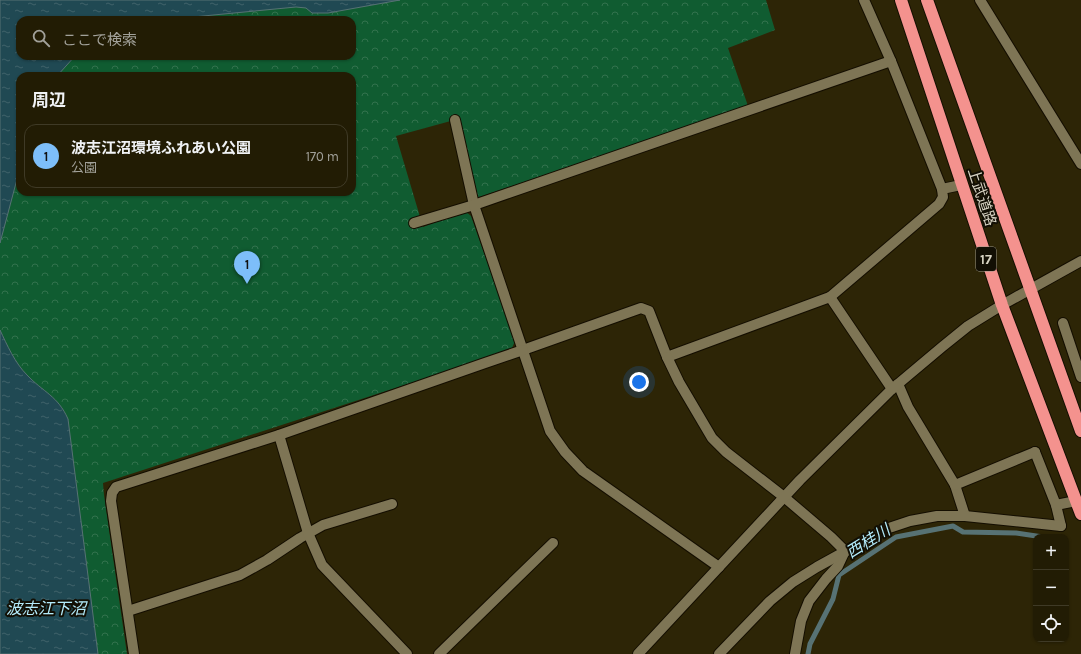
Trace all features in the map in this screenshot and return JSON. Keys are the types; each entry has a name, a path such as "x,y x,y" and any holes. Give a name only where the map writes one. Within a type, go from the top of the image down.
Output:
{"highway":[{"name":"上武道路","path":"901,0 1002,306 1081,514"},
{"name":"上武道路","path":"927,0 1081,431"}],"street":[{"path":"667,357 830,297 939,204 943,198 942,189 891,61 864,0"},
{"path":"980,0 1081,164"},
{"path":"414,223 474,205 891,61"},
{"path":"455,120 474,205 550,431 565,452 583,471 719,567"},
{"path":"942,189 962,185"},
{"path":"638,654 784,497 895,387 968,326 1081,261"},
{"path":"830,297 908,407 955,485 965,516"},
{"path":"134,654 111,501 112,493 116,487 279,435 641,308 649,311 667,357 679,382 712,438 726,452 784,497 831,537 845,551"},
{"path":"1063,323 1081,377"},
{"path":"279,435 308,533 322,565 407,654"},
{"path":"719,654 770,601 793,582 886,529 937,516 965,516 1061,526 1056,505 1035,452 955,485"},
{"path":"1056,505 1076,501"},
{"path":"128,611 240,574 267,560 323,525 392,504"},
{"path":"439,654 553,543"},
{"path":"795,654 801,621 809,601 838,566 845,551"}],"green space":[{"path":"0,0 766,0 775,30 728,48 748,106 476,198 458,119 396,136 423,227 465,211 471,216 515,341 512,348 463,366 103,483 127,654 0,654"}],"water":[{"path":"0,0 400,0 328,13 312,13 306,8 296,7 203,16 16,16 16,60 71,60 61,72 16,72 16,183 0,243"},
{"name":"波志江下沼","path":"0,330 19,365 33,381 55,399 68,419 98,654 0,654"}],"waterway":[{"name":"西桂川","path":"808,654 810,644 833,599 839,575 896,537 953,526 963,532 1016,533 1033,536"}],"place":[{"name":"波志江沼環境ふれあい公園","path":"247,284"}]}
